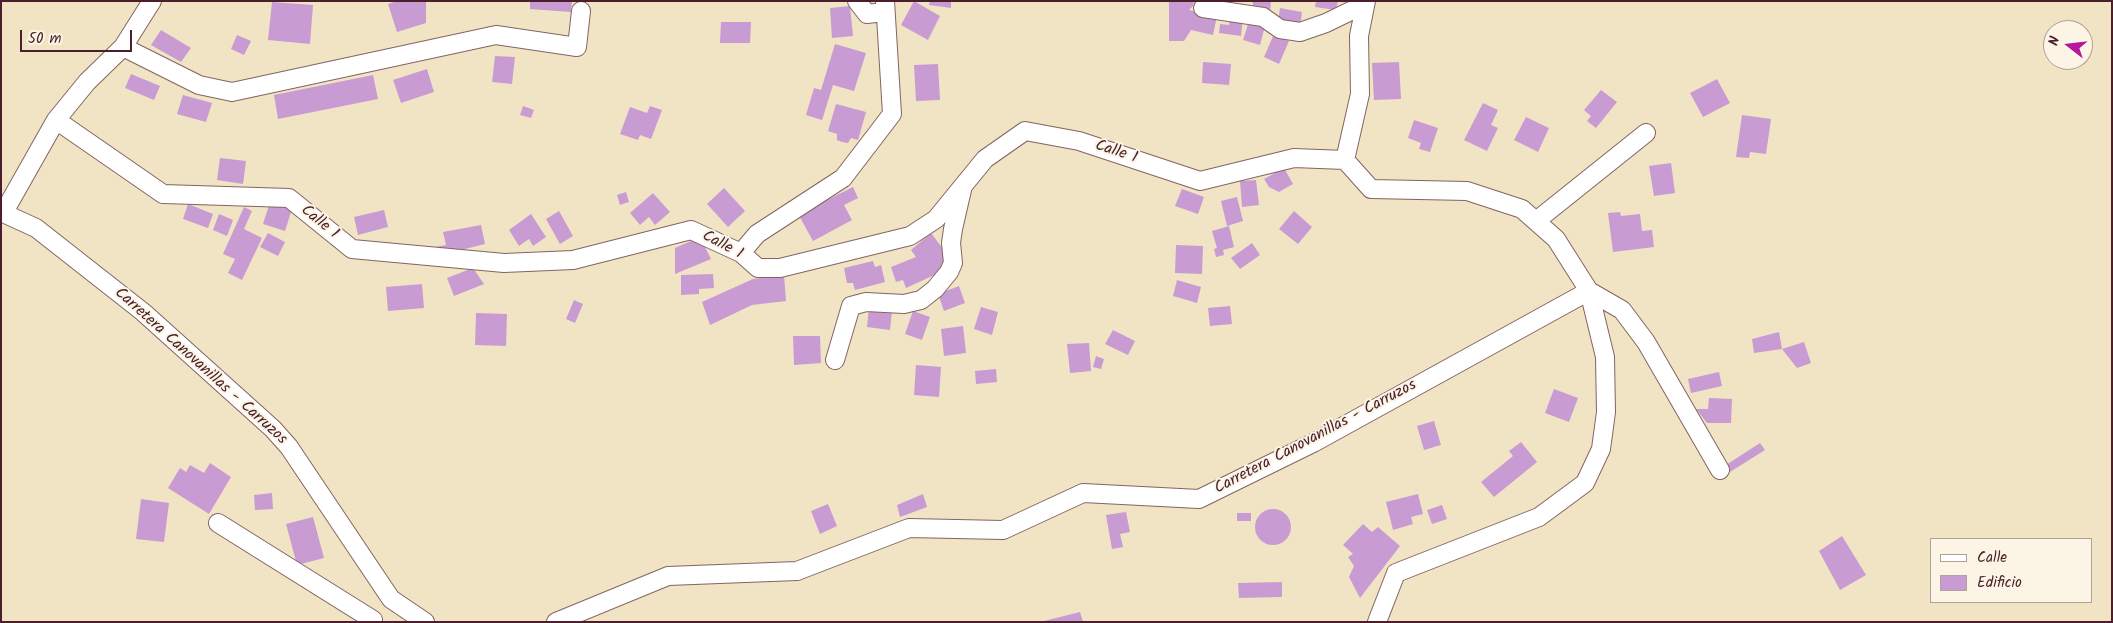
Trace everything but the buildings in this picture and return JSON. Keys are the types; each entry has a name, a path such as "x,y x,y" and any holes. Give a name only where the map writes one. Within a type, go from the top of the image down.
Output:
{"street":[{"path":"3,212 56,120 86,82 123,47 152,1"},
{"path":"740,253 757,234 844,178 892,114 884,7 867,14 857,1"},
{"path":"1203,8 1263,17 1280,29 1300,32 1326,23 1364,3"},
{"path":"1364,3 1358,36 1360,94 1345,160 1371,189 1467,191 1522,209 1556,239 1589,291 1605,357 1606,412 1601,448 1585,484 1539,517 1396,573 1377,622"},
{"path":"123,47 199,85 232,92 496,34 577,47 582,11"},
{"name":"Calle 1","path":"56,120 163,194 289,198 352,249 504,262 573,260 691,230 740,253 758,268 780,268 910,236 936,219 985,159 1025,131 1080,141 1200,181 1294,158 1345,160"},
{"path":"1536,221 1646,134"},
{"path":"835,360 851,306 866,302 904,304 921,300 935,289 950,272 953,263 952,229 962,187"},
{"name":"Carretera Canovanillas - Carruzos","path":"3,212 36,228 143,312 272,429 289,446 391,599 425,622"},
{"path":"1589,291 1622,310 1646,342 1720,470"},
{"name":"Carretera Canovanillas - Carruzos","path":"556,622 668,576 797,571 909,528 1003,530 1083,493 1199,499 1312,443 1589,291"},
{"path":"218,523 372,621 391,599"}]}
